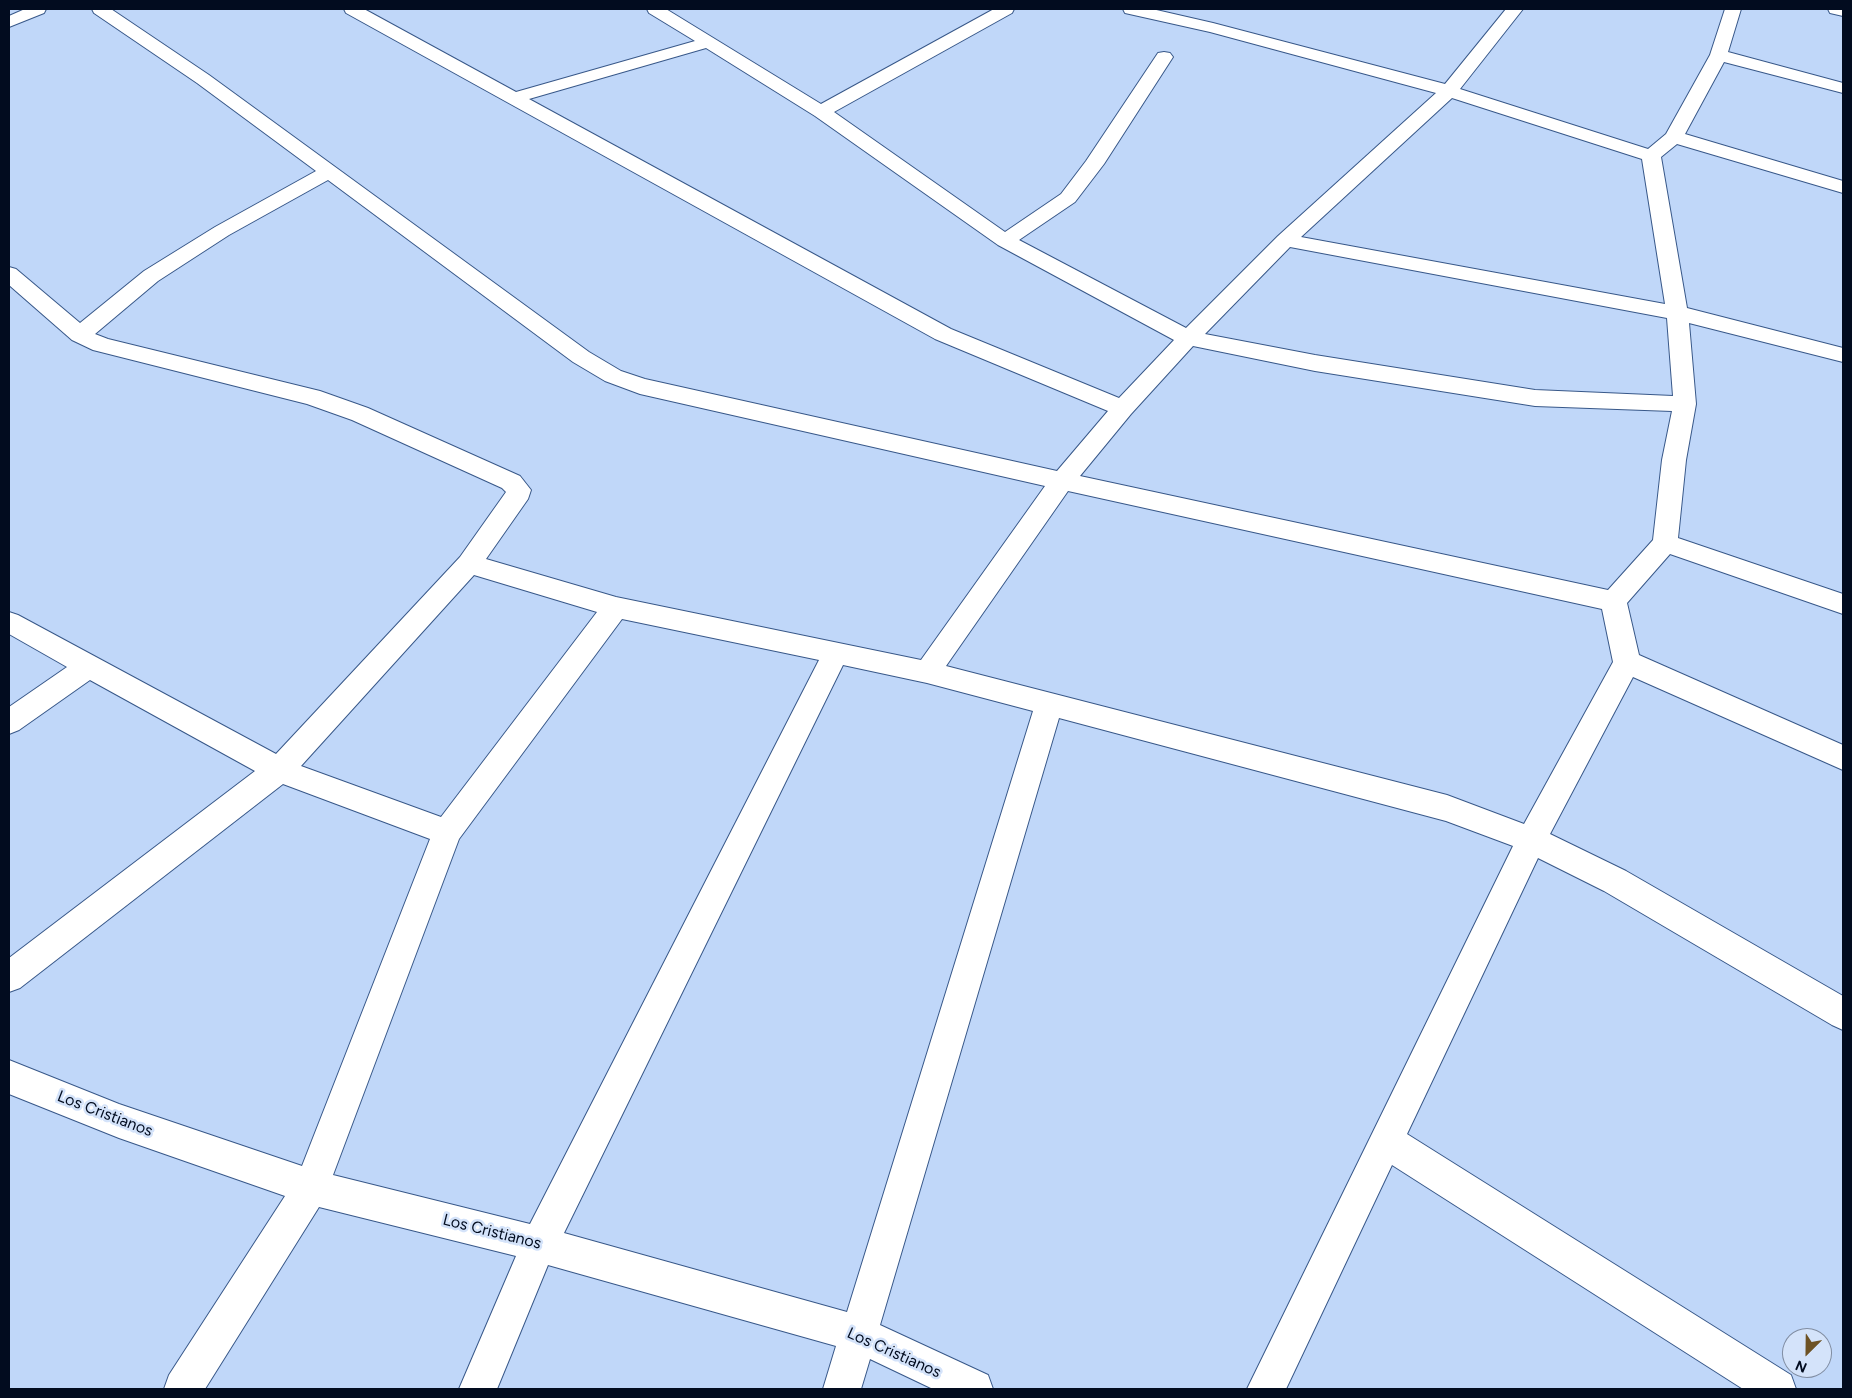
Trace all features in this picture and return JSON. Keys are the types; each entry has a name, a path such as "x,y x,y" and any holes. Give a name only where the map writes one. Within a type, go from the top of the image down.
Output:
{"street":[{"path":"9,22 38,9"},
{"path":"100,9 203,79 581,358 613,376 640,386 1062,481 1613,601"},
{"path":"655,9 821,112 1005,241 1188,338 1314,363 1535,398 1685,404"},
{"path":"821,112 1006,9"},
{"path":"1130,9 1218,21 1449,91 1651,156"},
{"path":"926,672 1062,481 1124,408 1188,338 1285,240 1449,91 1514,9"},
{"path":"1651,156 1674,137 1719,54 1733,9"},
{"path":"1836,9 1843,10"},
{"path":"359,10 514,98 943,334 1124,408"},
{"path":"514,98 710,42"},
{"path":"1719,54 1843,88"},
{"path":"1005,241 1068,198 1094,164 1164,57"},
{"path":"1674,137 1843,188"},
{"path":"1613,601 1665,543 1674,460 1685,404 1677,313 1651,156"},
{"path":"80,335 151,276 222,231 329,172"},
{"path":"1285,240 1677,313 1843,355"},
{"path":"9,274 80,335 101,346 312,397 360,414 511,482 519,490 516,499 469,564 279,770 9,977"},
{"path":"1665,543 1843,604"},
{"path":"469,564 616,607 926,672 1447,808 1531,840 1615,881 1843,1014"},
{"path":"1266,1389 1531,840 1627,662 1613,601"},
{"path":"184,1389 311,1187 447,832 616,607"},
{"path":"9,622 279,770 447,832"},
{"path":"478,1389 539,1244 836,653"},
{"path":"1627,662 1843,758"},
{"path":"9,722 88,666"},
{"path":"842,1389 1049,704"},
{"name":"Los Cristianos","path":"9,1077 119,1121 311,1187 539,1244 858,1334 974,1389"},
{"path":"1386,1141 1777,1389"}]}
